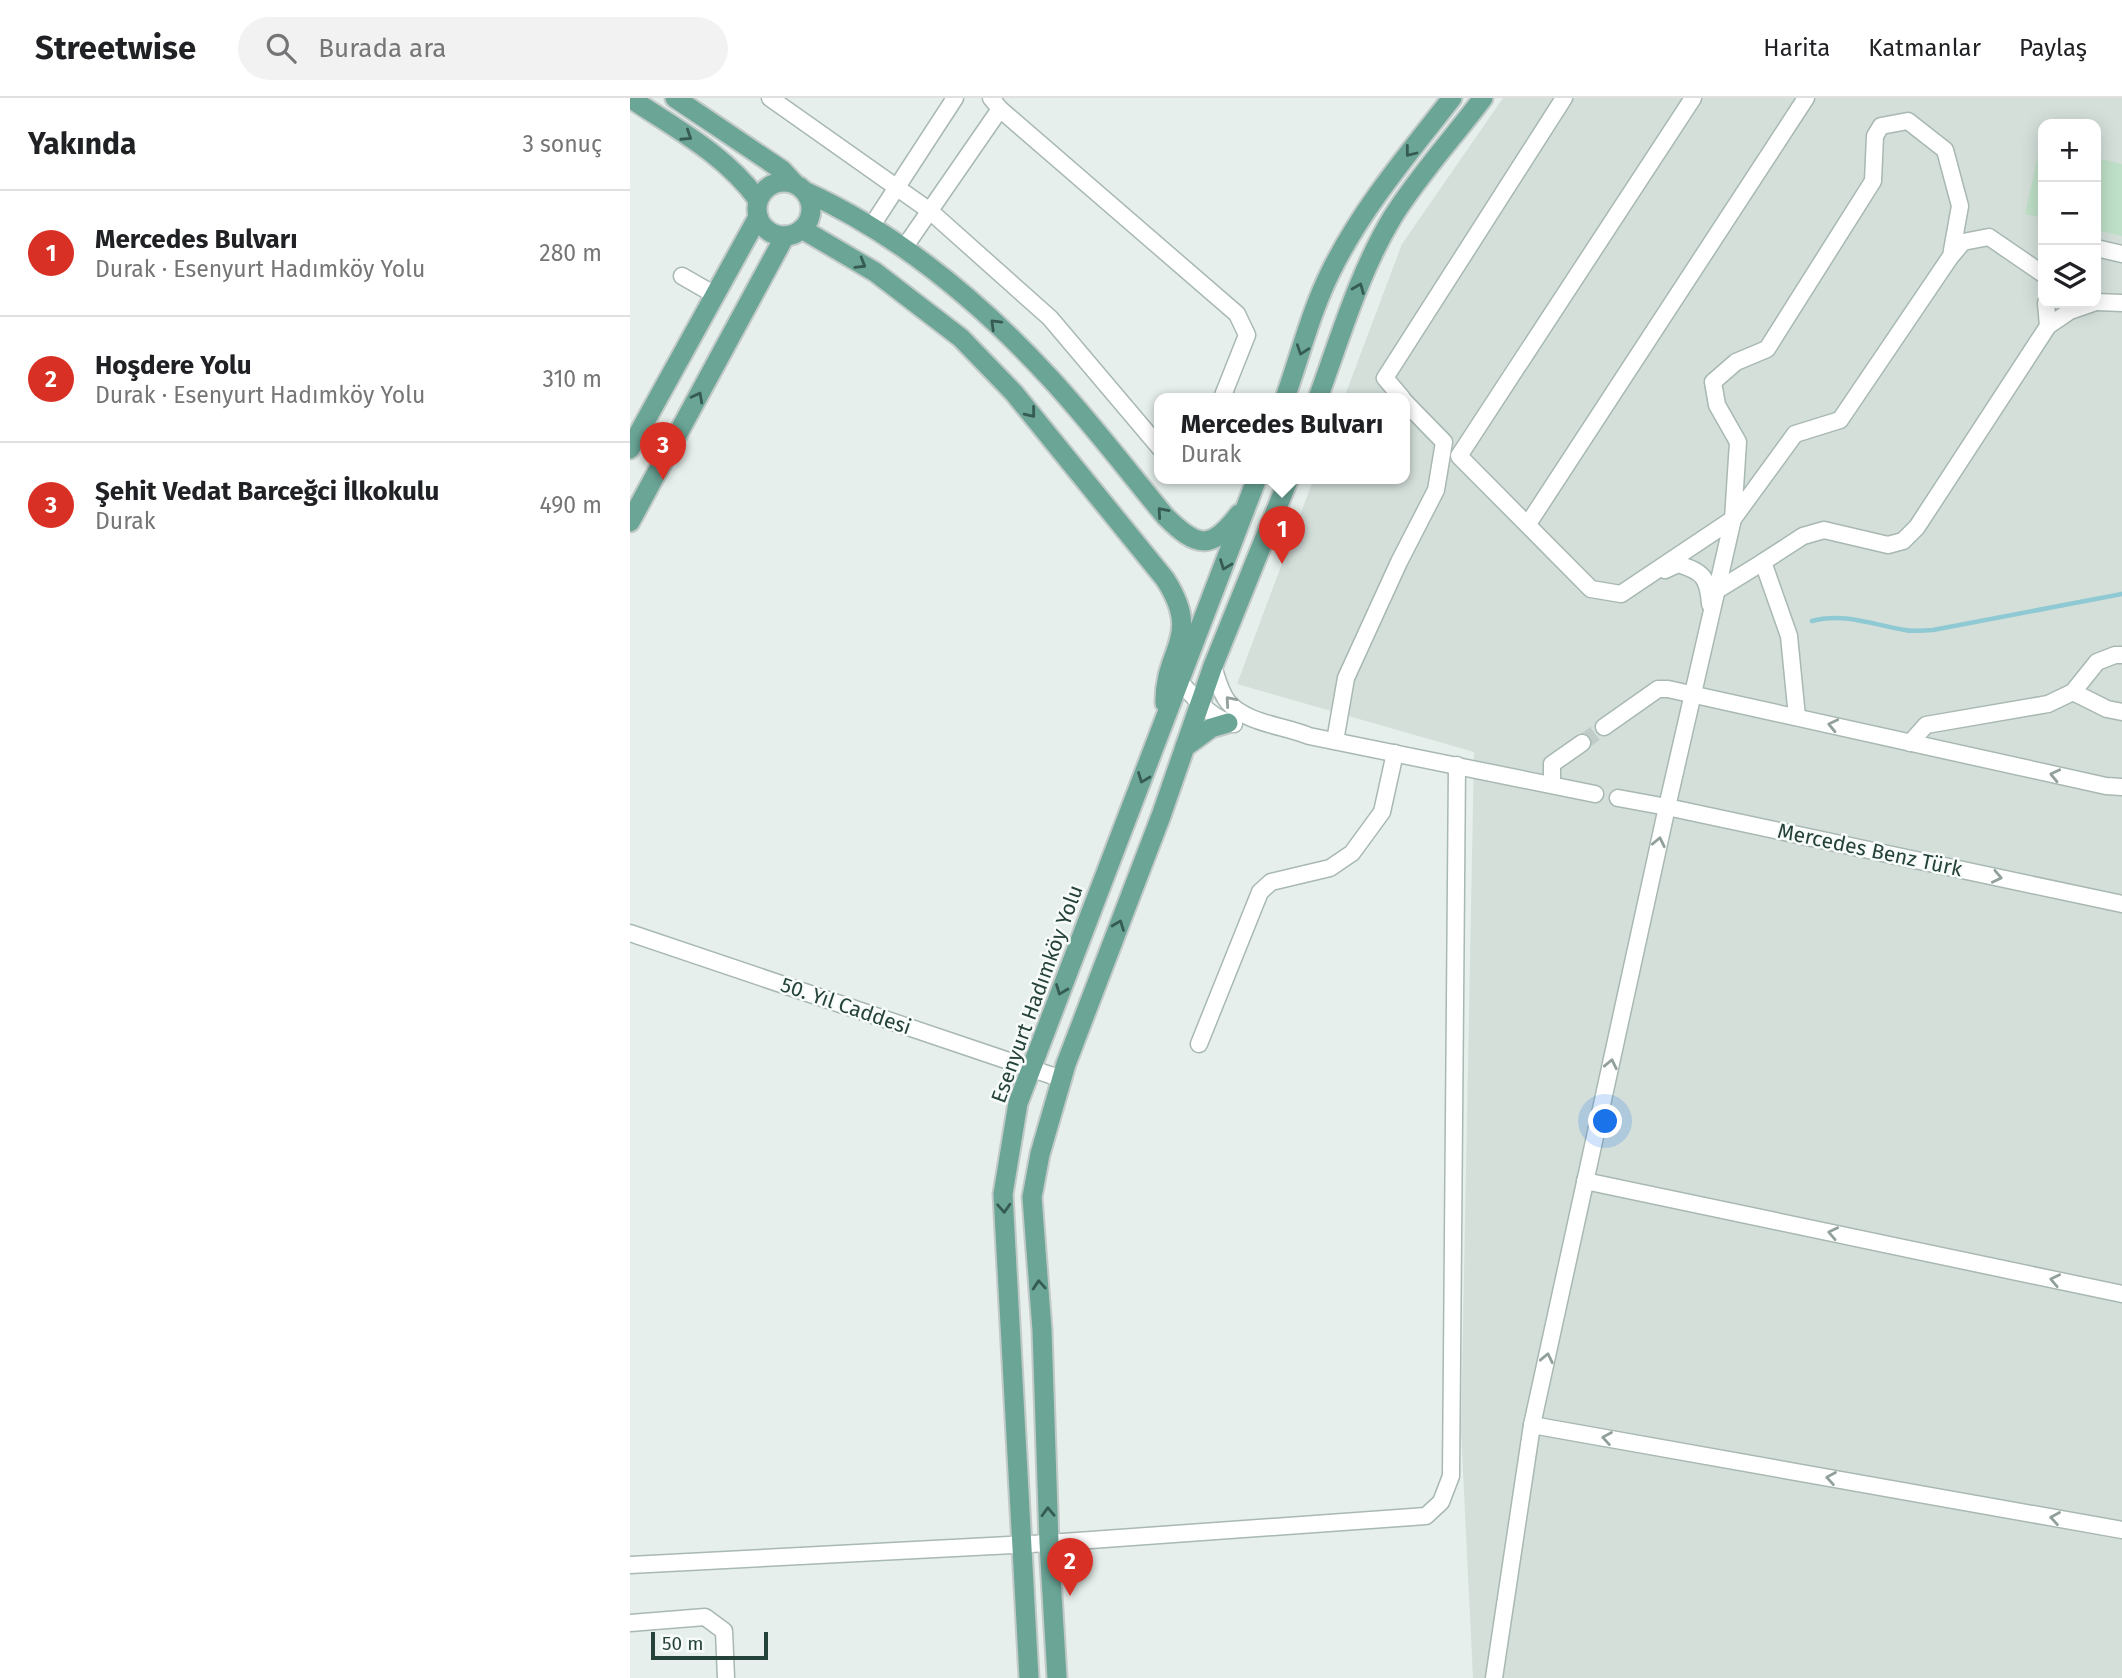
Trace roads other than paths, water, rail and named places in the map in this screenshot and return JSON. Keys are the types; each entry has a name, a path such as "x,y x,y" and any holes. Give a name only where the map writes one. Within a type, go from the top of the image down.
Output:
{"main road":[{"path":"630,98 715,155 741,178 769,232 794,232 875,272 961,338 1014,393 1165,579 1178,602 1183,620 1166,684 1166,720"},
{"path":"630,522 794,232 810,213 811,204 782,170 675,98"},
{"path":"1287,393 1321,295 1339,256 1390,179 1452,98"},
{"path":"1320,393 1360,285 1392,218 1421,176 1483,98"},
{"path":"630,449 715,295 768,186 777,182 799,187 871,227 904,248 975,304 1049,377 1165,516 1184,533 1203,541 1219,537 1250,499"},
{"name":"Esenyurt Hadımköy Yolu","path":"1029,1678 1003,1194 1018,1103 1255,484"},
{"path":"1057,1678 1049,1543 1042,1330 1032,1197 1040,1154 1062,1079 1213,667 1287,484"},
{"path":"1185,747 1211,728 1228,723"}],"street":[{"path":"771,98 930,211 1050,318 1154,441"},
{"path":"871,227 955,98"},
{"path":"1398,393 1385,378 1564,98"},
{"path":"1693,98 1459,456 1591,589 1621,594 1733,519 1795,434 1840,420 1963,242 1990,237 2038,271"},
{"path":"1528,524 1806,98"},
{"path":"904,248 930,211 995,104 1237,314 1247,335 1224,393"},
{"path":"1494,1678 1532,1425 1733,519 1738,442 1717,405 1713,382 1736,362 1767,349 1873,181 1875,136 1881,126 1908,121 1945,150 1960,206 1951,256"},
{"path":"2101,249 2122,254"},
{"path":"682,276 715,295"},
{"path":"2101,302 2122,303"},
{"path":"2046,308 2048,326"},
{"path":"1716,591 1803,536 1824,530 1888,545 1903,541 1917,527 2048,326 2076,308"},
{"path":"1335,741 1346,678 1399,562 1436,490 1444,442 1410,406"},
{"path":"1763,562 1789,636 1797,717"},
{"path":"1646,578 1678,564 1697,570 1709,585 1710,617"},
{"path":"1910,743 1926,725 2048,704 2073,692 2097,662 2122,655"},
{"path":"1213,667 1228,702 1246,716 1291,728 1309,736 1595,794"},
{"path":"1180,682 1200,704 1228,723 1296,738 1309,736"},
{"path":"1604,727 1658,690 1668,689 2106,786 2122,787"},
{"path":"2073,692 2107,709 2122,712"},
{"path":"1552,784 1552,764 1582,743"},
{"path":"1199,1044 1260,892 1271,882 1330,868 1352,853 1382,812 1395,753"},
{"path":"630,1565 1049,1543 1426,1516 1441,1502 1451,1476 1457,765"},
{"name":"Mercedes Benz Türk","path":"1618,798 2122,904"},
{"name":"50. Yıl Caddesi","path":"630,934 1062,1079"},
{"path":"1585,1181 2122,1294"},
{"path":"1532,1425 2122,1530"},
{"path":"630,1623 705,1617 724,1631 726,1678"}],"waterway":[{"path":"1812,621 1835,618 1908,631 1933,630 2122,594"}],"tunnel":[{"path":"1582,743 1604,727"}],"place":[{"name":"Şehit Vedat Barceğci İlkokulu","path":"663,480"},
{"name":"Mercedes Bulvarı","path":"1282,564"},
{"name":"Hoşdere Yolu","path":"1070,1596"}]}
